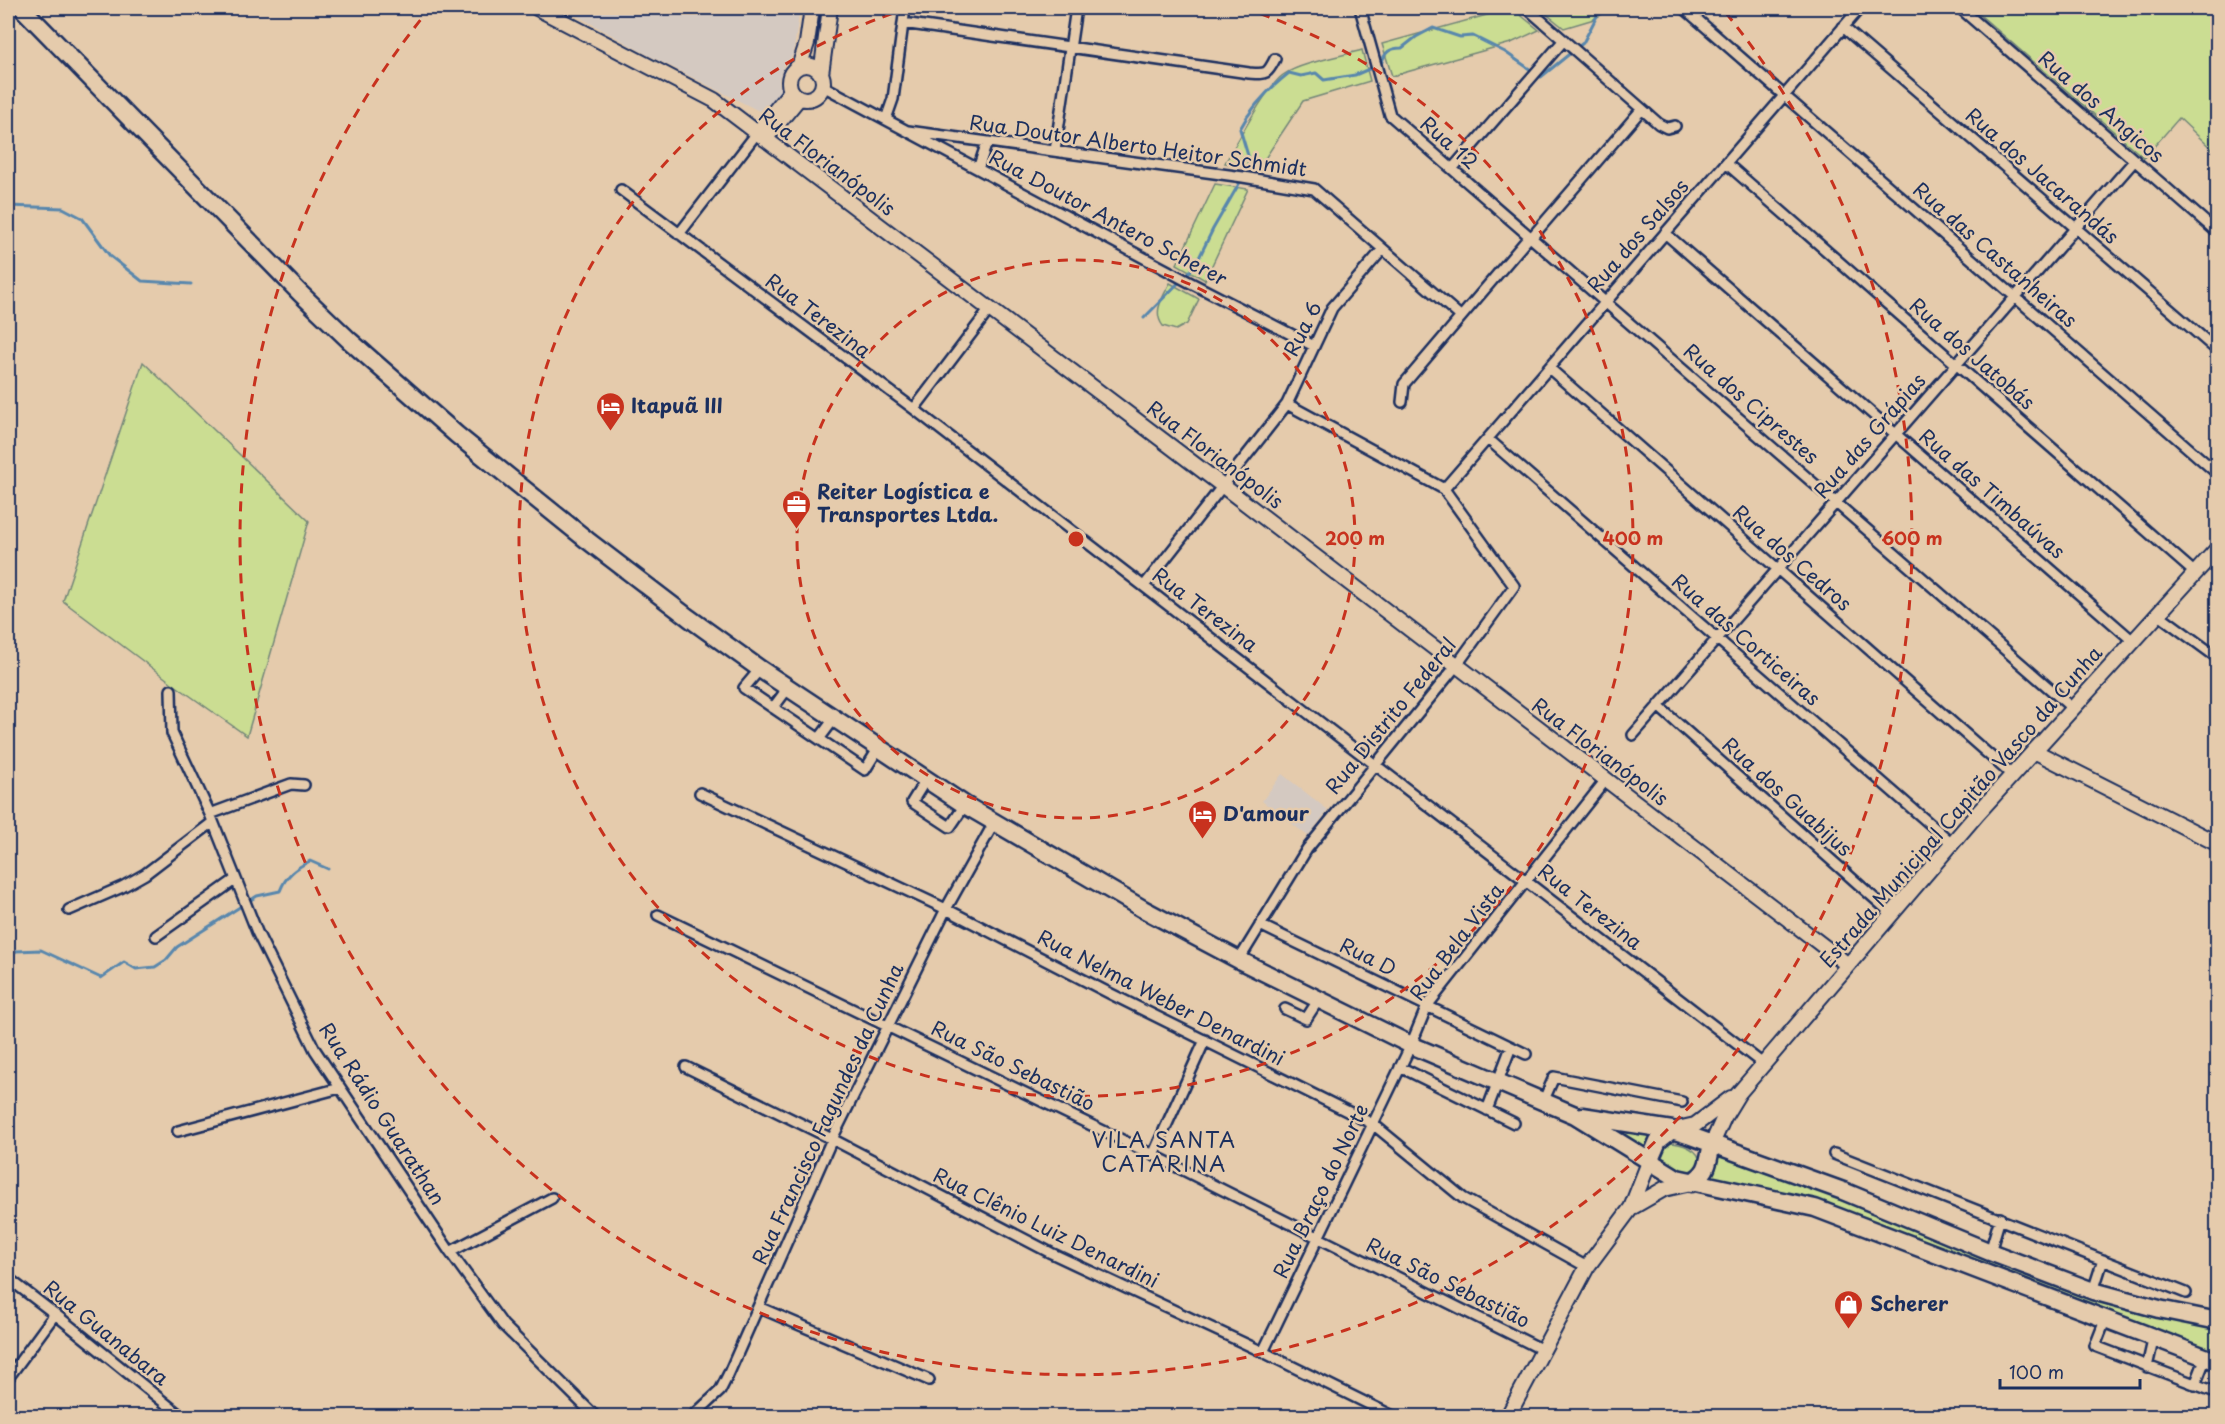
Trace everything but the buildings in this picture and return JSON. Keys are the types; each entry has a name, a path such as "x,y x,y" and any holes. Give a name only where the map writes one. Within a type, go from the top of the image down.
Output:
{"highway":[{"path":"22,8 241,235 350,341 457,435 579,534 760,669 925,781 1143,909 1239,960 1411,1045 1575,1115 1677,1178 1691,1183 1815,1208 2212,1359"},
{"path":"1575,1115 1672,1130 1843,1191 2093,1291 2158,1310 2217,1321"},
{"path":"1649,1162 1658,1141 1672,1130"},
{"path":"1691,1183 1703,1175 1708,1166 1712,1144"}],"street":[{"name":"Rua Florianópolis","path":"537,8 703,93 1223,486 1848,965"},
{"path":"812,8 807,44 800,64 790,74 789,83 795,94 808,99 817,95 822,80 830,8"},
{"path":"886,119 892,99 905,8"},
{"path":"1055,151 1076,8"},
{"name":"Rua 12","path":"1360,8 1390,115 1569,271"},
{"path":"1527,8 1659,124 1667,128 1675,126"},
{"name":"Rua das Castanheiras","path":"1684,8 2217,474"},
{"name":"Rua dos Salsos","path":"1444,489 1860,8"},
{"name":"Rua dos Angicos","path":"1960,8 2217,233"},
{"path":"903,22 1265,74 1270,71 1275,59"},
{"name":"Rua dos Jacarandás","path":"1843,27 2217,351"},
{"path":"1452,169 1564,40"},
{"path":"800,64 809,64 817,69 822,80"},
{"name":"Rua Doutor Antero Scherer","path":"822,80 886,119 978,169 1314,346"},
{"path":"679,234 795,94"},
{"path":"1402,402 1404,384 1456,325 1460,316 1642,109"},
{"name":"Rua Doutor Alberto Heitor Schmidt","path":"908,131 1243,177 1314,189 1460,316"},
{"path":"978,169 987,142"},
{"name":"Rua das Grápias","path":"1633,735 2134,160"},
{"name":"Rua dos Jatobás","path":"1725,163 2195,573"},
{"name":"Rua Terezina","path":"621,190 1144,586 1763,1064"},
{"name":"Rua das Timbaúvas","path":"1665,233 2133,641"},
{"name":"Rua 6","path":"1144,586 1287,404 1332,308 1383,249"},
{"name":"Rua dos Ciprestes","path":"1569,271 2072,708"},
{"path":"914,410 990,309"},
{"name":"Rua dos Cedros","path":"1549,368 2012,775"},
{"path":"1287,404 1444,489"},
{"name":"Rua das Corticeiras","path":"1488,439 1953,844"},
{"name":"Rua Distrito Federal","path":"1239,960 1307,849 1455,666 1514,586 1444,489"},
{"name":"Estrada Municipal Capitão Vasco da Cunha","path":"1712,1144 1724,1117 1738,1094 1763,1064 2012,775 2217,548"},
{"path":"2158,614 2217,658"},
{"path":"760,669 744,688 773,708 866,770 878,749"},
{"path":"773,708 788,688"},
{"name":"Rua Rádio Guarathan","path":"171,690 172,733 211,818 257,932 315,1050 450,1252 503,1325 595,1416"},
{"name":"Rua dos Guabijus","path":"1658,706 1892,914"},
{"path":"819,739 834,719"},
{"path":"2034,751 2217,843"},
{"path":"925,781 912,802 950,827 965,805"},
{"name":"Rua Bela Vista","path":"1411,1045 1427,1006 1605,781"},
{"path":"69,910 123,887 145,874 211,818 291,783 304,785"},
{"name":"Rua Nelma Weber Denardini","path":"700,793 946,909 1373,1124 1463,1198 1587,1267"},
{"name":"Rua Francisco Fagundes da Cunha","path":"693,1416 720,1391 832,1139 946,909 994,823"},
{"path":"156,936 236,879"},
{"name":"Rua São Sebastião","path":"658,915 1154,1155 1543,1350"},
{"name":"Rua D","path":"1260,924 1526,1054"},
{"path":"1285,1009 1306,1019 1319,999"},
{"path":"1154,1155 1205,1040"},
{"name":"Rua Braço do Norte","path":"1263,1352 1411,1045"},
{"path":"1487,1110 1511,1047"},
{"name":"Rua Clênio Luiz Denardini","path":"686,1067 832,1139 1051,1253 1263,1352 1393,1416"},
{"path":"1400,1067 1514,1123"},
{"path":"1543,1102 1554,1077 1682,1102"},
{"path":"178,1131 340,1088"},
{"name":"Estrada Municipal Capitão Vasco da Cunha","path":"1672,1130 1695,1125 1738,1094"},
{"path":"1834,1154 2186,1293"},
{"path":"1508,1416 1587,1267 1631,1208 1649,1162"},
{"path":"1631,1208 1664,1189 1691,1183"},
{"path":"450,1252 552,1198"},
{"path":"1990,1251 2000,1218"},
{"path":"2093,1291 2103,1260"},
{"name":"Rua Guanabara","path":"8,1278 181,1416"},
{"path":"758,1307 928,1380"},
{"path":"8,1378 55,1314"},
{"path":"2106,1318 2095,1346 2217,1393"},
{"path":"2147,1367 2154,1336"},
{"path":"2195,1385 2212,1359"},
{"path":"164,1416 171,1408"}],"shaded area":[{"path":"563,8 800,8 793,55 784,65 779,79 780,92 763,113 648,55"},
{"path":"1282,774 1328,810 1308,836 1262,801"}],"green space":[{"path":"1512,8 1539,30 1511,43 1392,76 1382,44"},
{"path":"1539,8 1612,8 1594,19 1564,28"},
{"path":"1972,8 2217,8 2217,154 2179,118 2144,158"},
{"path":"1362,50 1370,81 1303,101 1258,169 1225,163 1261,102 1283,75 1310,63"},
{"path":"1215,184 1248,189 1205,280 1177,264"},
{"path":"1170,283 1199,299 1187,324 1176,330 1163,326 1158,315 1162,299"},
{"path":"143,362 309,521 247,736 63,601"},
{"path":"1584,1119 1652,1135 1647,1142 1645,1154"},
{"path":"1668,1143 1690,1148 1698,1155 1700,1165 1684,1171 1660,1159 1659,1153"},
{"path":"1716,1153 1970,1251 2217,1327 2217,1355 1803,1198 1710,1176 1716,1169"}],"waterway":[{"path":"1144,318 1195,266 1247,170 1249,159 1240,129 1261,99 1289,73 1301,76 1316,73 1324,80 1355,75 1381,64 1388,51 1402,48 1433,28 1460,37 1473,36 1505,52 1541,77 1583,43 1601,8"},
{"path":"8,206 63,208 82,218 110,256 142,281 191,284"},
{"path":"8,961 16,951 41,950 101,978 124,962 136,969 155,967 166,960 177,947 257,896 280,891 288,876 310,861 328,869"}],"place":[{"name":"Itapuã III","path":"610,432"},
{"name":"Reiter Logística e Transportes Ltda.","path":"796,530"},
{"name":"D'amour","path":"1202,840"},
{"name":"Scherer","path":"1849,1330"}],"district":[{"name":"VILA SANTA CATARINA","path":"1164,1153"}]}
